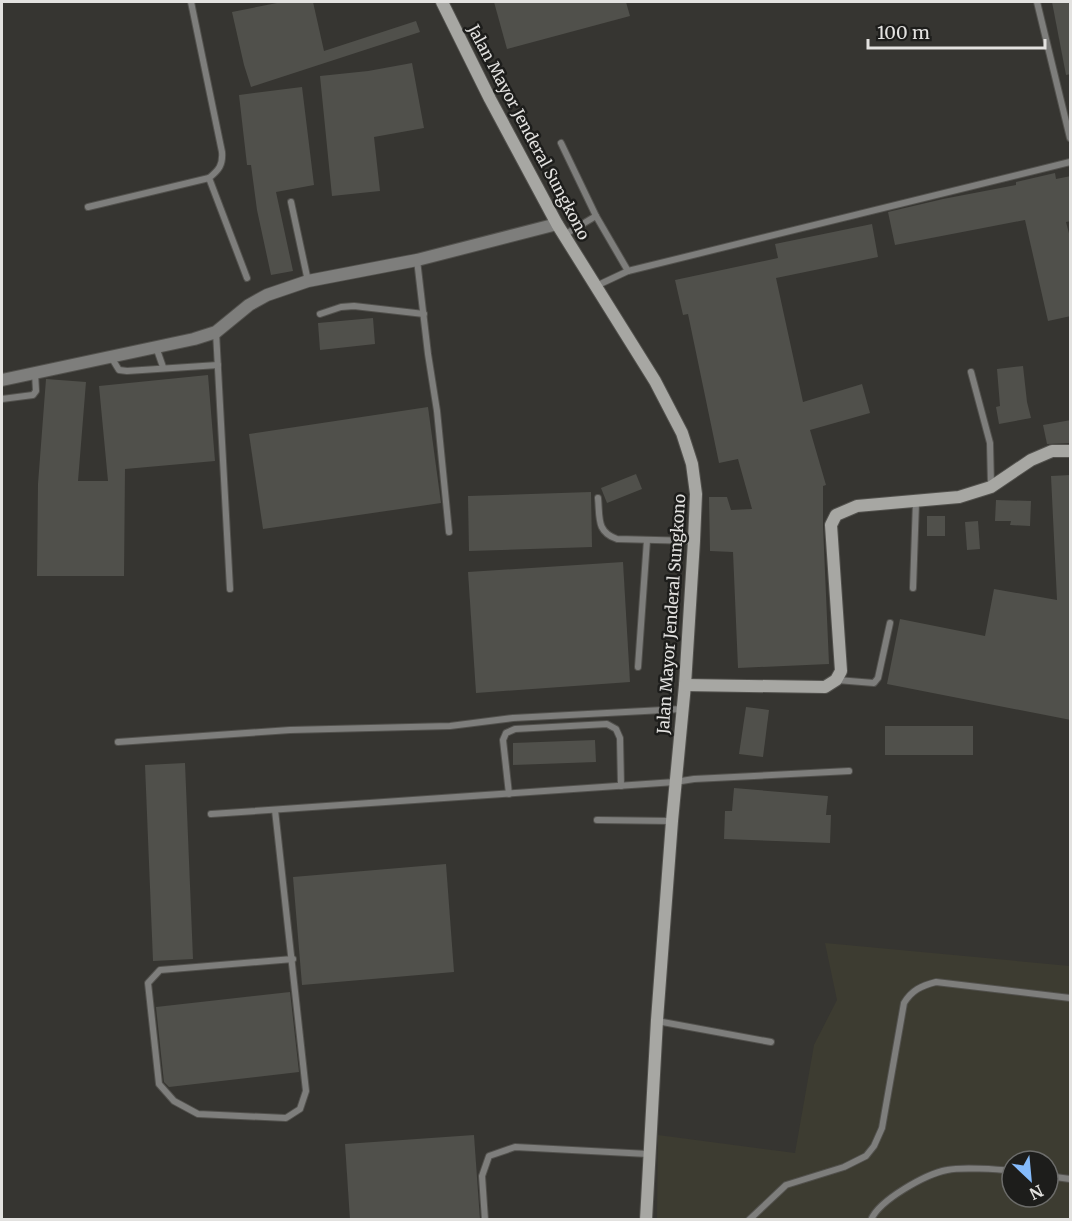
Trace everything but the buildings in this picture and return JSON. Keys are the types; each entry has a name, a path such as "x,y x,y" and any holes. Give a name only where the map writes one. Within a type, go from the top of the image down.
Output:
{"main road":[{"name":"Jalan Mayor Jenderal Sungkono","path":"442,2 490,99 560,230 655,381 682,433 692,464 696,494 694,541 657,1020 646,1220"},
{"path":"684,685 825,687 836,680 841,671 831,525 836,515 857,506 959,497 991,487 1031,460 1052,451 1071,451"}],"street":[{"path":"2,380 216,332 249,305 267,295 308,281 560,230"}],"lane":[{"path":"88,207 209,178 220,169 223,161 222,152 191,2"},
{"path":"1037,2 1071,138"},
{"path":"561,143 596,216 628,271"},
{"path":"596,286 628,271 1071,162"},
{"path":"209,178 247,278"},
{"path":"291,202 308,281"},
{"path":"560,230 596,216"},
{"path":"417,260 437,411 449,532"},
{"path":"320,314 341,307 354,306 424,314"},
{"path":"216,332 230,589"},
{"path":"156,346 163,367"},
{"path":"111,356 119,370 218,365"},
{"path":"2,399 33,395 36,391 35,372"},
{"path":"971,372 990,443 991,487"},
{"path":"598,498 601,528 608,536 617,539 694,541"},
{"path":"913,588 916,502"},
{"path":"638,667 647,540"},
{"path":"836,680 874,683 878,678 890,623"},
{"path":"118,742 290,730 450,726 513,718 682,709"},
{"path":"509,794 503,740 506,733 515,729 607,724 616,729 620,738 621,786"},
{"path":"211,814 694,779 849,771"},
{"path":"275,810 293,959 306,1090 300,1109 286,1118 198,1114 174,1101 159,1084 148,983 160,970 293,959"},
{"path":"597,820 672,821"},
{"path":"749,1220 786,1185 844,1167 866,1156 874,1146 882,1128 904,1003 910,993 924,985 936,982 1071,998"},
{"path":"657,1020 771,1042"},
{"path":"485,1220 482,1176 489,1156 515,1147 648,1154"},
{"path":"871,1220 886,1200 913,1184 947,1170 1000,1171"}],"shaded area":[{"path":"825,943 1070,966 1070,1219 657,1220 658,1135 795,1153 814,1045 837,1000"}]}
